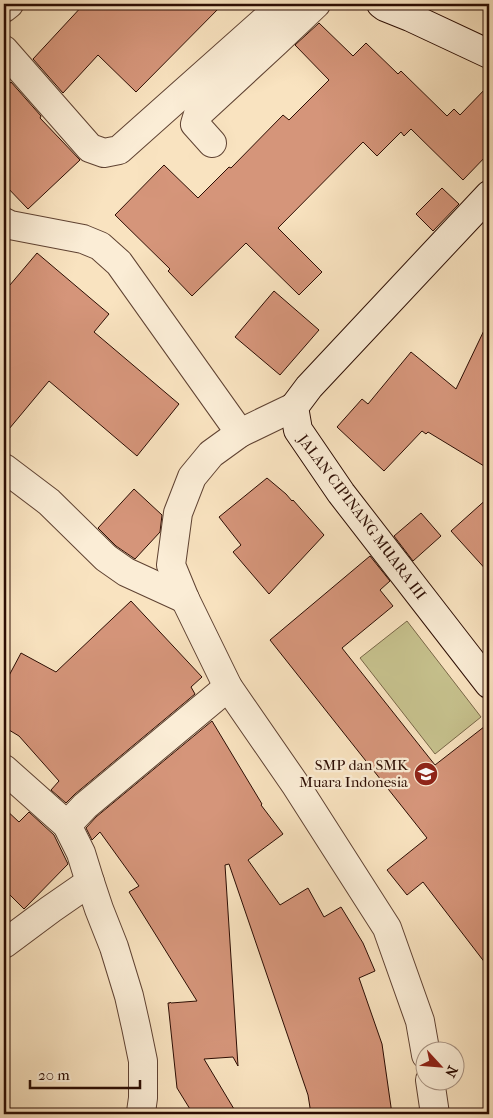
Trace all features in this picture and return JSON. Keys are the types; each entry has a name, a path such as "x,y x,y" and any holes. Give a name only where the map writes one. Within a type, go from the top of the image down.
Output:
{"street":[{"path":"4,8 9,4"},
{"path":"4,50 90,148 104,153 119,150 283,4"},
{"path":"212,143 195,124 198,114 316,4"},
{"path":"381,4 489,54"},
{"path":"423,1040 420,1021 387,928 295,784 228,687 185,599 171,565 178,513 192,477 204,461 240,433 294,407 309,387 489,195"},
{"path":"4,222 10,225 83,239 100,246 119,263 240,433"},
{"name":"JALAN CIPINANG MUARA III","path":"294,407 298,430 341,493 489,684"},
{"path":"4,468 49,502 106,558 126,572 185,599"},
{"path":"67,825 85,806 228,687"},
{"path":"4,770 67,825 81,853 99,909 114,947 136,1027 143,1061 143,1098 138,1113"},
{"path":"4,944 90,882"},
{"path":"431,1090 435,1114"}],"shaded area":[{"path":"407,621 481,717 435,754 360,658"}],"building":[{"path":"84,4 223,4 136,92 98,55 63,93 33,59"},
{"path":"319,23 353,56 366,43 398,74 401,71 447,116 454,109 460,115 489,85 489,153 463,180 411,129 404,136 401,132 377,156 363,142 278,228 322,272 299,295 246,243 192,296 168,271 170,269 115,215 164,165 198,198 229,167 231,168 283,115 289,120 329,80 295,45"},
{"path":"11,82 41,116 40,118 80,160 28,209 4,184 4,90"},
{"path":"442,188 459,204 433,231 416,214"},
{"path":"37,253 109,314 94,332 179,404 137,456 49,381 4,435 4,292"},
{"path":"274,291 319,330 280,375 235,337"},
{"path":"489,320 489,469 428,432 426,434 422,431 384,471 337,427 362,399 368,404 411,352 456,389"},
{"path":"267,478 293,500 324,535 269,594 233,552 241,545 219,517"},
{"path":"134,489 162,515 160,532 135,559 116,546 98,528"},
{"path":"489,497 489,573 451,531"},
{"path":"421,513 441,536 413,561 394,536"},
{"path":"370,556 390,581 380,590 393,606 342,648 435,765 489,723 489,968 423,882 407,895 387,870 427,838 270,640"},
{"path":"131,601 202,677 191,687 195,694 66,803 51,790 59,781 19,736 4,727 4,685 21,653 56,672"},
{"path":"212,721 261,805 283,834 248,860 280,905 308,888 324,917 341,907 363,943 375,971 359,978 382,1044 392,1114 311,1114 308,1095 229,864 225,865 238,1066 233,1057 204,1059 237,1114 193,1114 177,1088 168,1003 197,1001 129,892 139,886 100,832 92,840 86,828 96,817"},
{"path":"4,808 19,822 29,812 54,835 68,864 24,909 4,889"}],"place":[{"name":"SMP dan SMK Muara Indonesia","path":"426,774"}]}
